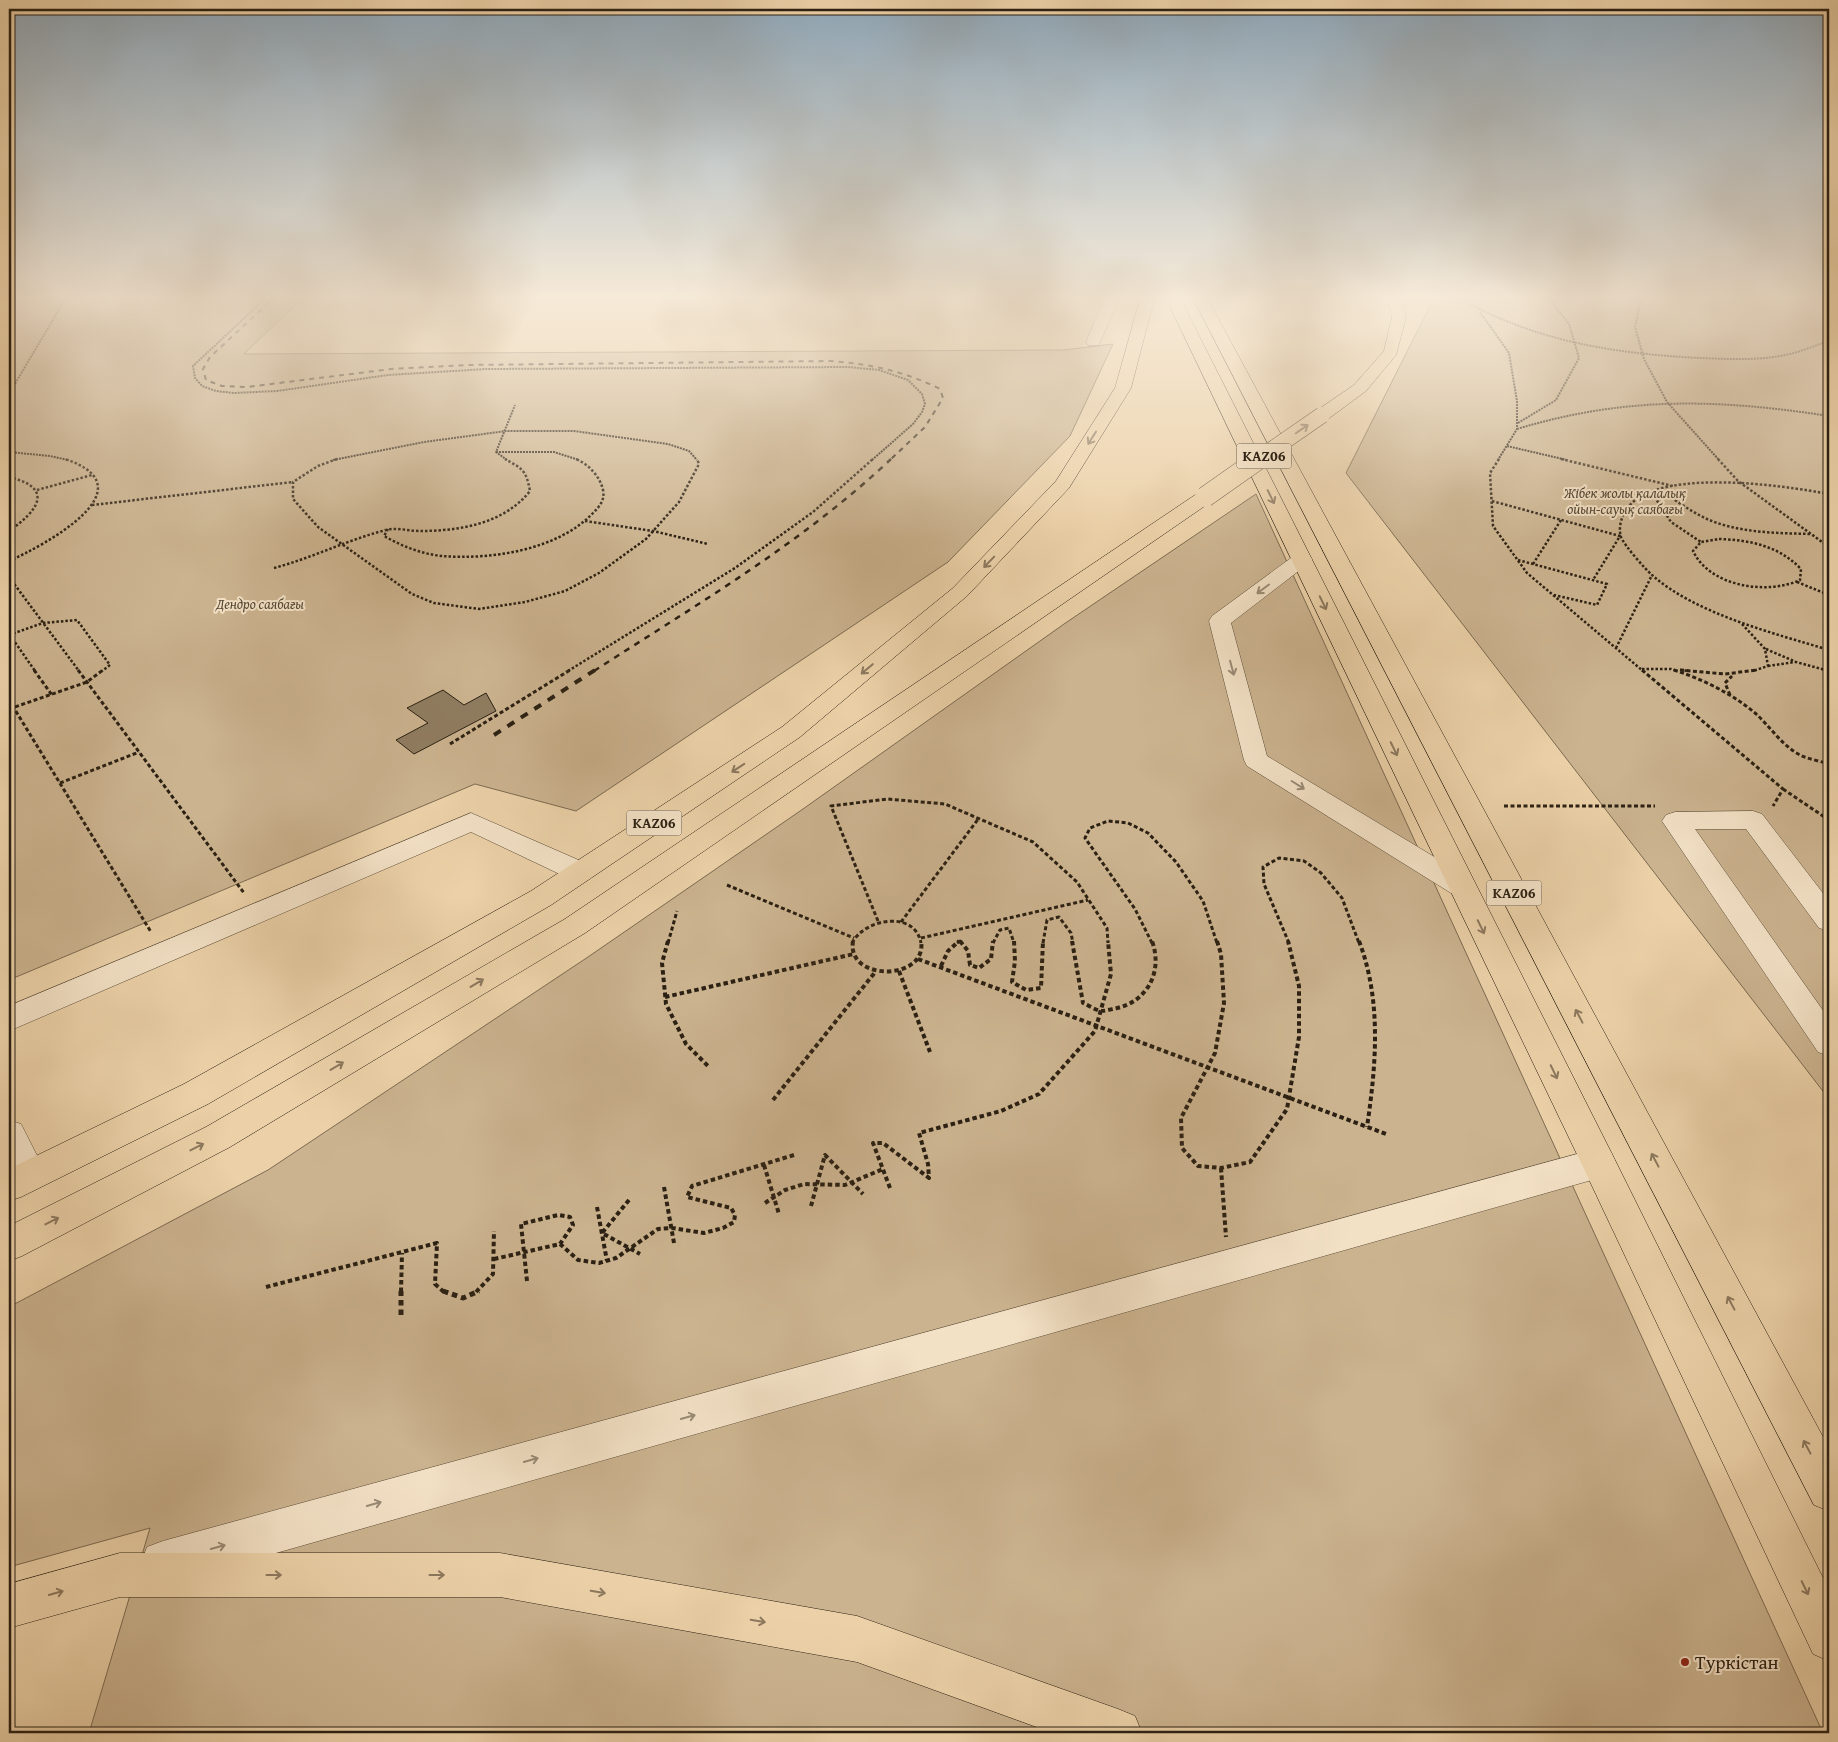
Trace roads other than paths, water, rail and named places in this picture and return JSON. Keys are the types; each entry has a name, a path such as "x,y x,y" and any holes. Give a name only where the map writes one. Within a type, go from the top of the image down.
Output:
{"main road":[{"name":"KАZ06","path":"19,1180 196,1094 533,903 791,732 960,592 1063,484 1123,388 1126,377"},
{"name":"KАZ06","path":"1212,377 1599,1163 1829,1638"},
{"name":"KАZ06","path":"1242,377 1829,1490"},
{"name":"KАZ06","path":"9,1244 218,1137 575,926 1205,497 1360,388 1369,377"},
{"path":"1436,834 1482,833"},
{"path":"9,1606 120,1574 500,1575 857,1639 1118,1733"}],"street":[{"path":"1302,560 1220,621 1256,760 1461,886"},
{"path":"1829,921 1753,820 1676,821 1829,1043"},
{"path":"9,1019 471,822 580,872"},
{"path":"9,1134 19,1180"},
{"path":"120,1574 1599,1163"}],"railway":[{"path":"205,377 206,380 222,386 247,387 325,377"},
{"path":"890,460 925,427 943,398 940,389 914,377"},
{"path":"594,671 785,546 857,490 891,459"},
{"path":"494,735 595,670"}],"place":[{"name":"Туркістан","path":"1685,1662"}],"park label":[{"name":"Жібек жолы қалалық ойын-сауық саябағы","path":"1625,502"},
{"name":"Дендро саябағы","path":"260,604"}]}
